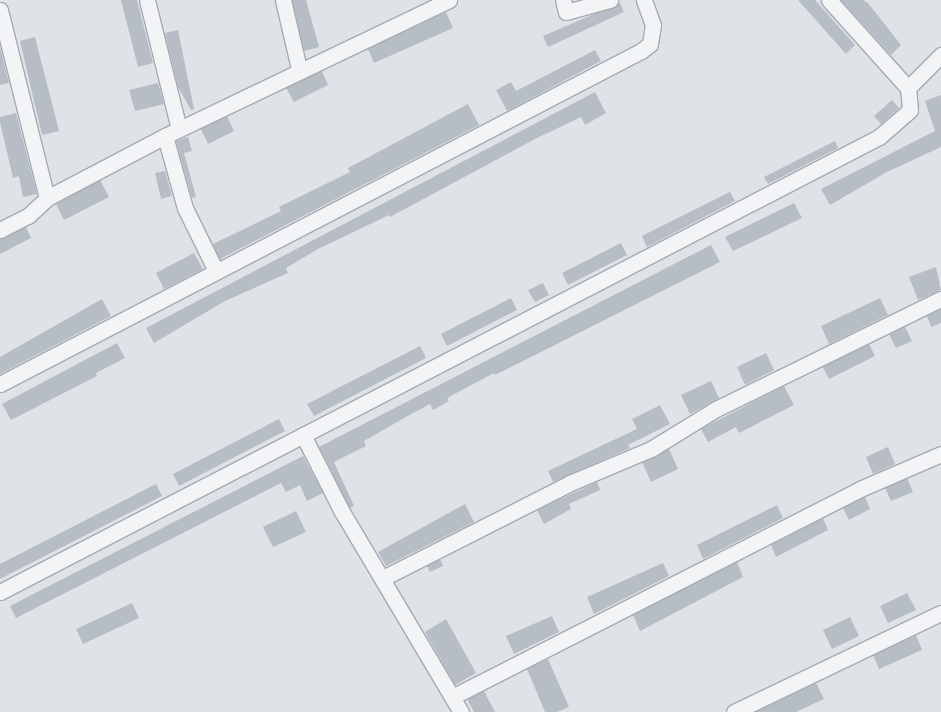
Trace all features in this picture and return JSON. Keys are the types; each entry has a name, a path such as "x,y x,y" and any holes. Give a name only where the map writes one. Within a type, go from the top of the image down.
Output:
{"street":[{"path":"147,0 179,129"},
{"path":"283,0 299,69"},
{"path":"0,230 28,216 47,198 165,136 423,6 449,0"},
{"path":"563,0 566,12 610,0"},
{"path":"0,384 641,51 650,44 653,25 644,0"},
{"path":"0,592 879,137 910,110 908,88 829,0"},
{"path":"0,10 47,198"},
{"path":"908,88 941,55"},
{"path":"165,136 185,208 216,271"},
{"path":"383,578 570,483 651,449 716,409 941,299"},
{"path":"304,435 341,510 383,578 461,712"},
{"path":"452,696 860,489 941,454"},
{"path":"734,712 941,613"}],"building":[{"path":"121,0 137,0 153,63 138,67"},
{"path":"292,0 306,0 319,47 304,51"},
{"path":"798,0 815,0 855,45 846,54"},
{"path":"841,0 863,0 868,3 901,45 891,55"},
{"path":"620,3 624,12 548,47 543,36"},
{"path":"446,12 453,28 374,63 368,49"},
{"path":"178,30 194,109 191,110 178,87 165,33"},
{"path":"35,37 59,131 42,135 20,41"},
{"path":"0,47 9,83 0,85"},
{"path":"595,50 601,61 507,111 496,90 511,82 516,91"},
{"path":"322,71 328,85 294,102 286,88"},
{"path":"158,83 164,104 135,111 129,90"},
{"path":"595,92 606,113 585,125 581,117 535,139 390,217 389,215 318,249 286,268 288,273 225,301 154,343 146,328"},
{"path":"941,95 941,147 887,172 830,205 821,189 935,131 925,101"},
{"path":"892,100 899,108 881,124 874,116"},
{"path":"468,104 479,125 220,259 213,244 281,211 279,207 350,172 348,168"},
{"path":"16,113 37,194 23,197 19,176 13,178 0,122 0,117"},
{"path":"227,116 234,131 208,144 201,129"},
{"path":"188,137 192,151 184,153 196,197 192,198 176,141"},
{"path":"835,141 838,148 768,184 764,177"},
{"path":"165,171 172,196 161,199 155,173"},
{"path":"100,180 109,197 64,220 56,204"},
{"path":"730,192 735,201 647,247 642,236"},
{"path":"794,203 802,218 733,251 725,237"},
{"path":"26,227 31,238 0,254 0,239"},
{"path":"621,243 627,255 568,285 562,273"},
{"path":"711,245 720,262 495,375 494,373 447,398 449,401 433,410 430,404 364,441 366,446 334,462 354,506 350,508 319,447"},
{"path":"194,253 203,269 164,289 156,273"},
{"path":"936,267 941,290 918,300 909,277"},
{"path":"543,283 549,295 535,302 528,290"},
{"path":"511,298 517,310 447,346 441,334"},
{"path":"880,298 888,315 829,344 821,326"},
{"path":"102,299 111,316 0,374 0,357"},
{"path":"941,309 941,323 931,327 927,316"},
{"path":"905,327 912,341 896,348 889,334"},
{"path":"117,343 125,358 96,373 97,376 11,420 2,404"},
{"path":"869,344 875,356 829,379 823,367"},
{"path":"420,346 426,358 314,416 307,404"},
{"path":"766,353 774,370 745,385 737,367"},
{"path":"711,381 719,398 690,414 681,395"},
{"path":"784,386 794,405 739,433 736,427 708,442 701,429"},
{"path":"660,405 670,424 628,445 630,448 553,482 548,471 637,429 632,419"},
{"path":"279,419 285,431 179,486 173,474"},
{"path":"888,447 895,464 873,474 866,457"},
{"path":"669,449 678,469 651,482 642,462"},
{"path":"303,456 323,493 307,501 300,485 286,492 281,483 16,618 10,606"},
{"path":"907,478 913,492 891,501 885,488"},
{"path":"597,482 600,490 569,504 571,509 544,524 537,510"},
{"path":"156,484 162,496 0,579 0,564"},
{"path":"865,497 870,509 849,520 843,508"},
{"path":"465,504 474,522 386,566 378,552"},
{"path":"777,505 783,518 703,559 697,545"},
{"path":"296,511 306,532 273,547 263,527"},
{"path":"823,518 828,530 776,557 771,545"},
{"path":"440,559 443,566 430,572 427,566"},
{"path":"737,562 743,577 640,631 633,615"},
{"path":"663,563 669,576 594,614 587,597"},
{"path":"907,593 916,610 888,623 880,606"},
{"path":"132,603 139,618 83,644 76,629"},
{"path":"552,616 559,632 514,654 506,636"},
{"path":"850,617 859,636 832,649 823,630"},
{"path":"446,619 476,673 455,685 425,632"},
{"path":"916,635 922,650 879,669 873,655"},
{"path":"548,659 569,707 557,712 545,712 527,669"},
{"path":"816,683 824,699 796,712 755,712"},
{"path":"484,691 495,712 474,712 467,699"}]}
